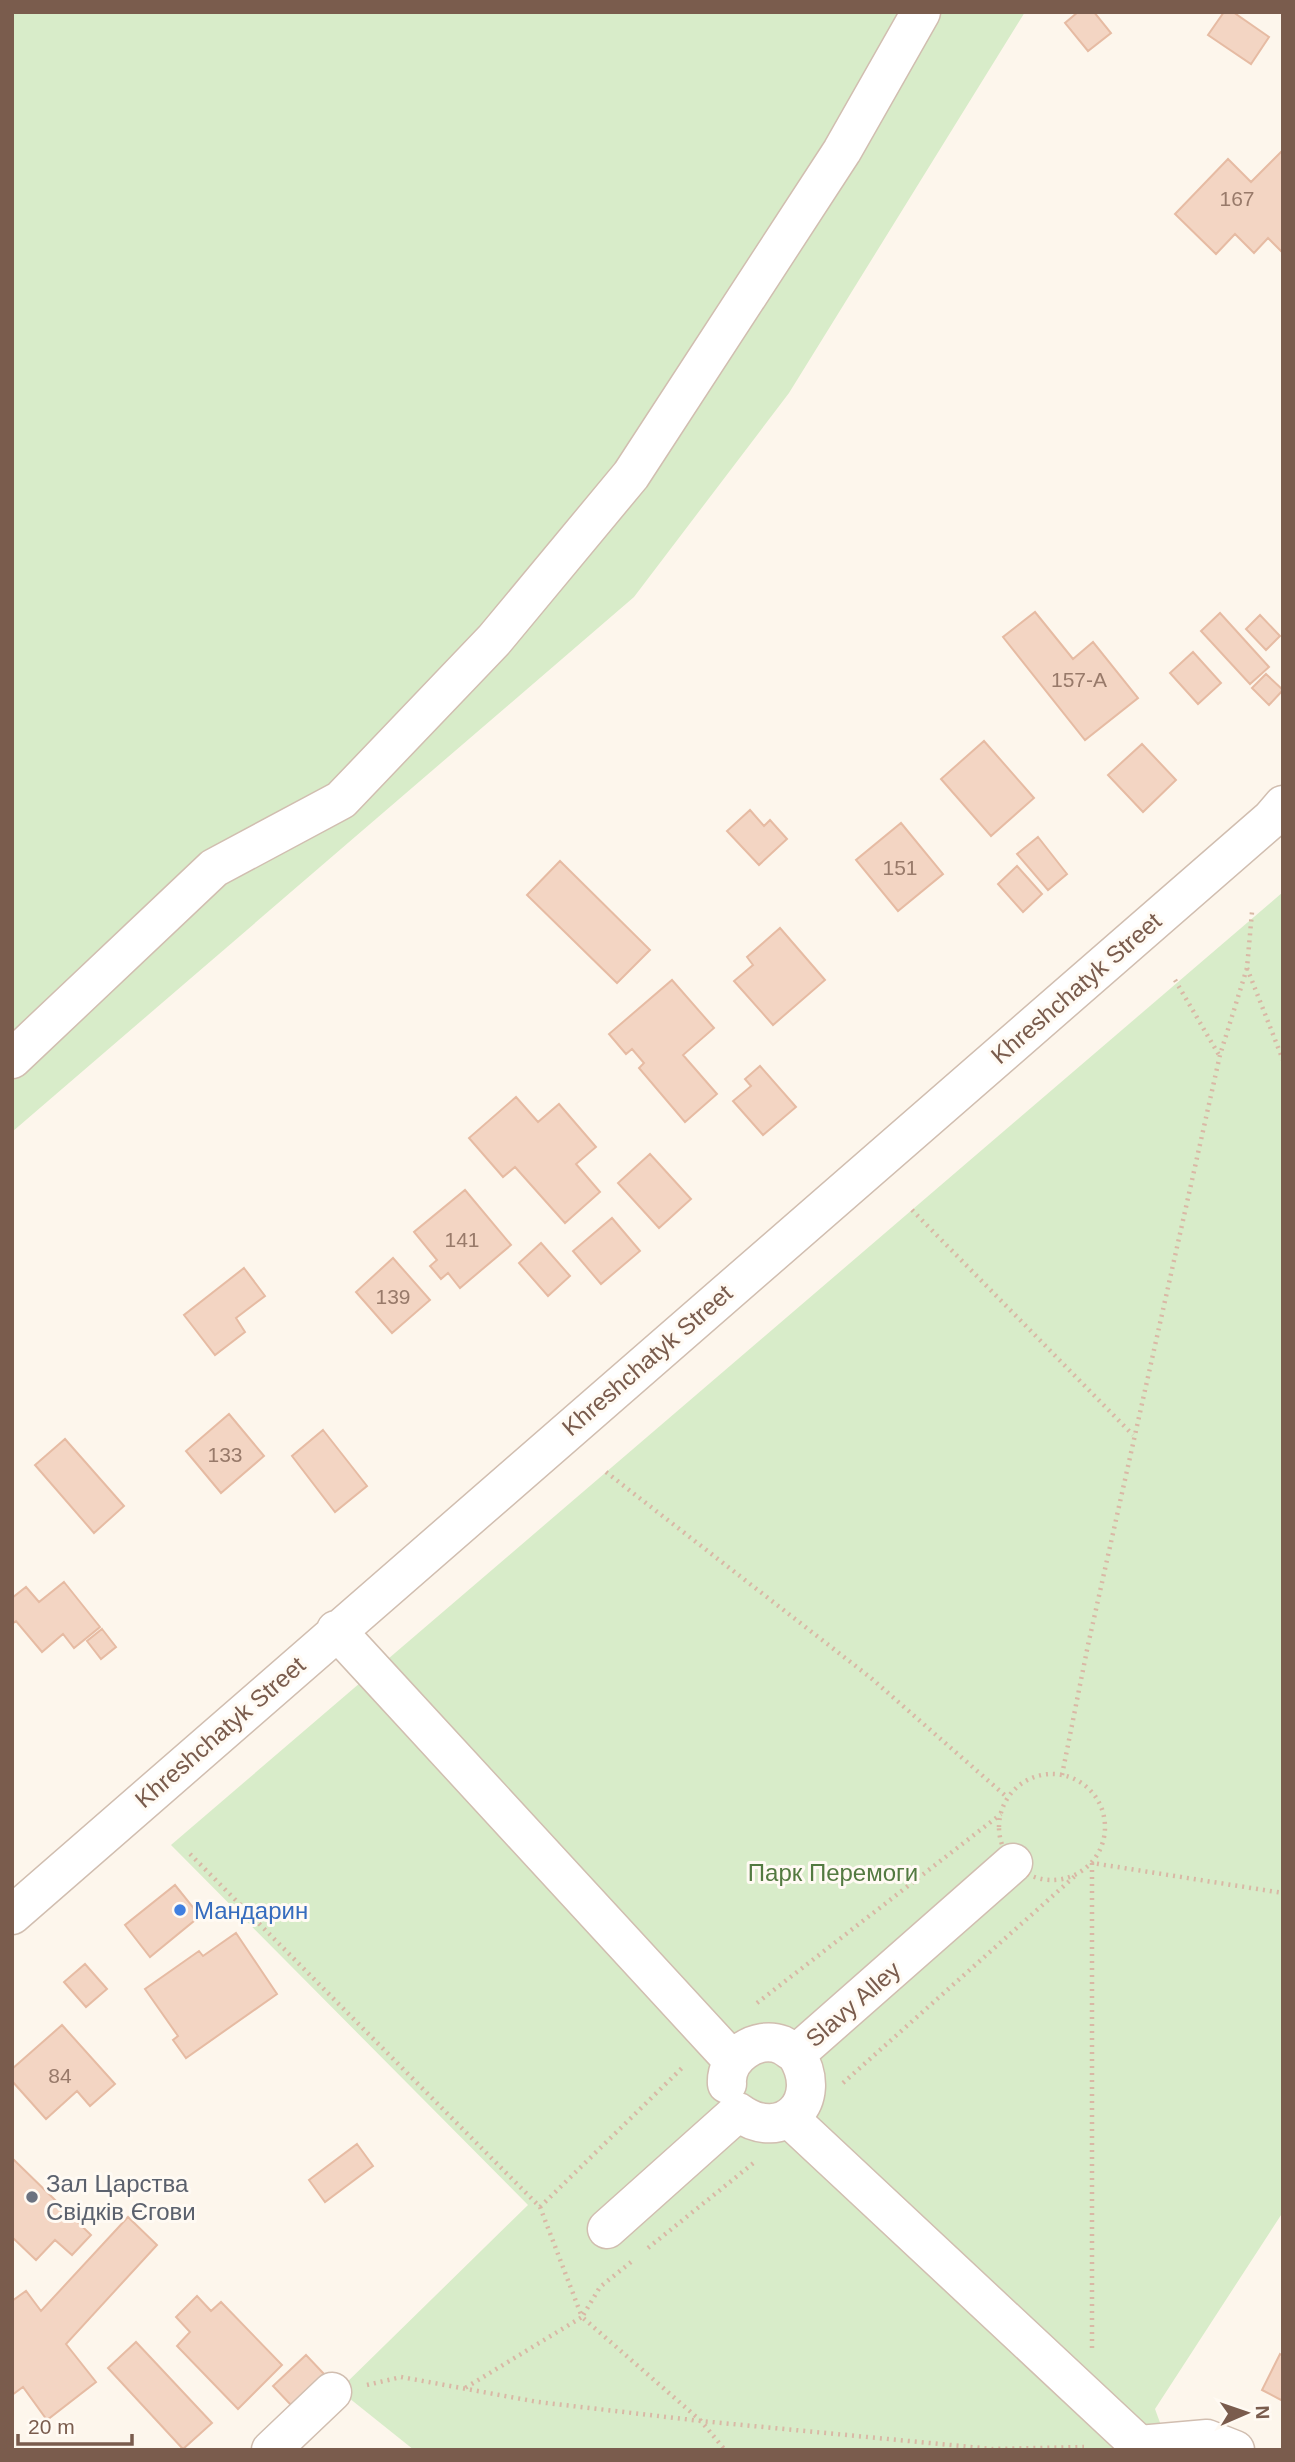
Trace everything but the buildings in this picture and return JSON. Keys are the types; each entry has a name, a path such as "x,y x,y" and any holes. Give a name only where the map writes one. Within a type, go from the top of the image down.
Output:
{"street":[{"path":"12,1059 214,868 341,800 494,640 631,475 842,150 921,12"},
{"name":"Khreshchatyk Street","path":"12,1915 336,1630 1279,819"},
{"path":"336,1630 733,2061"},
{"name":"Slavy Alley","path":"789,2118 806,2096 808,2082 806,2069 796,2054 1013,1863"},
{"path":"796,2054 781,2044 762,2042 746,2048 733,2061 726,2078 728,2096 738,2112 749,2120 763,2124 789,2118 1139,2445 1207,2439 1235,2450"},
{"path":"607,2229 738,2112"},
{"path":"271,2450 332,2392"}],"path":[{"path":"1062,1775 1134,1436 1220,1055 1247,968 1252,912"},
{"path":"1247,968 1283,1060"},
{"path":"1175,980 1220,1055"},
{"path":"912,1210 1134,1436"},
{"path":"606,1472 870,1678 1008,1798"},
{"path":"1040,1775 1062,1775 1083,1783 1098,1800 1105,1821 1103,1843 1092,1863 1074,1876 1053,1881 1032,1877 1013,1863 1003,1849 1001,1814 1008,1798 1020,1786 1040,1775"},
{"path":"190,1854 540,2207 582,2317 463,2389"},
{"path":"1092,1863 1283,1893"},
{"path":"1092,1863 1092,2402"},
{"path":"332,2392 401,2377 537,2402 992,2449 1139,2445"}],"green space":[{"path":"12,12 1025,12 789,393 634,597 12,1132"},
{"name":"Парк Перемоги","path":"1283,892 1283,2212 1155,2409 1170,2450 414,2450 339,2390 528,2205 171,1845"}],"place":[{"name":"Мандарин","path":"180,1910"},
{"name":"Зал Царства Свідків Єгови","path":"32,2197"}]}
